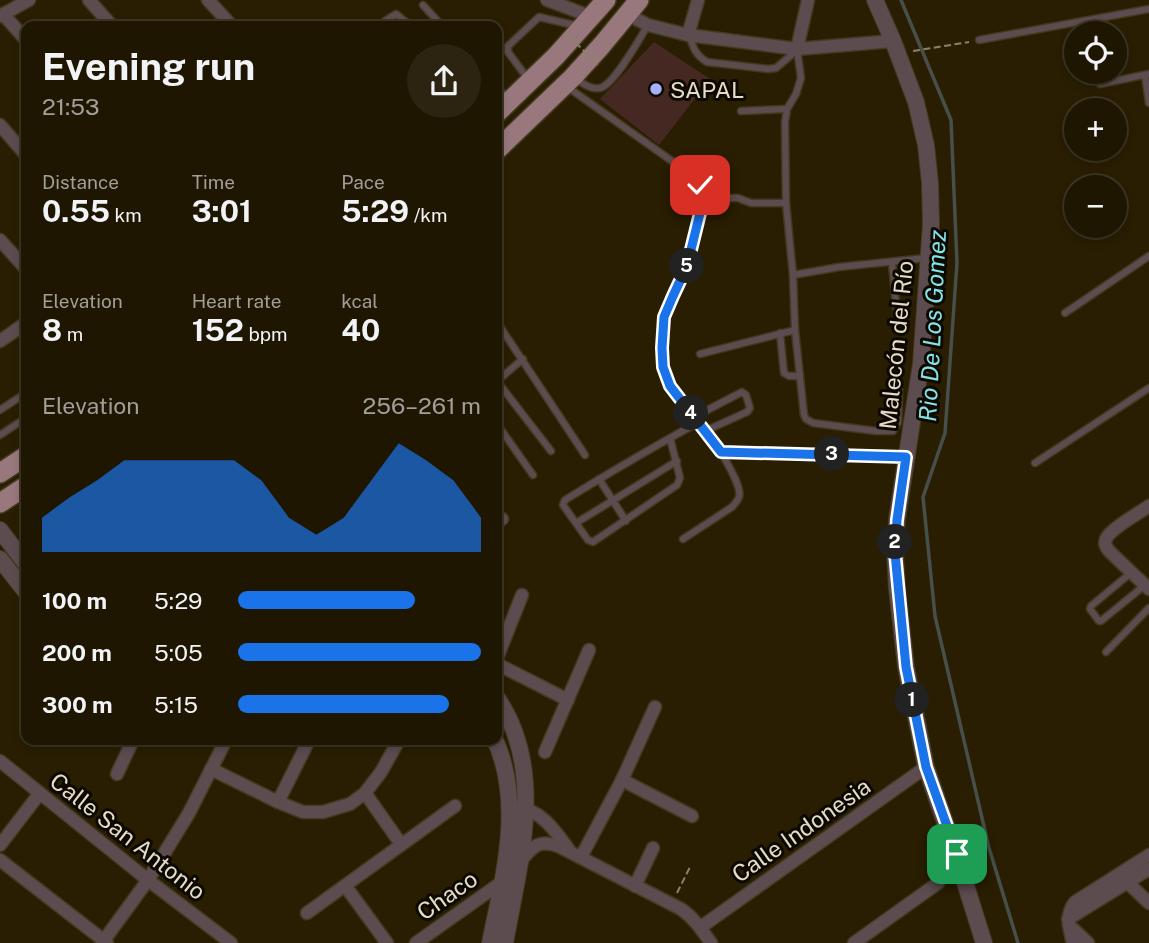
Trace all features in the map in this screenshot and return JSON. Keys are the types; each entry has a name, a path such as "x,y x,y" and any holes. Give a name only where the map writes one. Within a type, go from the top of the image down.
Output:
{"main road":[{"path":"502,145 569,81 634,6"},
{"path":"502,99 530,82 591,15"},
{"path":"0,472 21,459"},
{"path":"0,503 21,489"}],"street":[{"path":"21,35 1,15 29,0"},
{"path":"89,0 108,21"},
{"path":"208,0 227,21"},
{"path":"547,0 591,15"},
{"path":"688,34 698,0"},
{"path":"797,50 808,0"},
{"name":"Malecón del Río","path":"875,0 916,102 926,145 930,183 931,224 921,364 897,520 895,553 906,667 926,767 957,854 984,943"},
{"path":"634,6 648,25 688,34 797,50 895,47"},
{"path":"0,125 21,149"},
{"path":"0,240 21,263"},
{"path":"1,339 21,326"},
{"path":"1147,587 1109,551 1106,539 1149,506"},
{"path":"0,530 21,557"},
{"path":"0,559 21,586"},
{"path":"502,646 522,594"},
{"path":"545,752 589,650"},
{"path":"502,667 568,700"},
{"path":"490,943 518,808 526,785 516,734 502,705"},
{"path":"582,858 655,707"},
{"path":"117,774 131,745"},
{"path":"0,860 104,942 148,880 189,814 223,745"},
{"path":"278,802 306,745"},
{"path":"211,769 303,812 324,812 351,804 365,793 382,772 396,745"},
{"path":"497,745 518,808 519,865 505,943"},
{"name":"Calle San Antonio","path":"0,761 231,943"},
{"name":"Calle Indonesia","path":"701,927 926,767"},
{"path":"622,780 692,816"},
{"path":"0,845 40,793"},
{"path":"365,793 401,844"},
{"path":"307,913 455,806"},
{"path":"518,808 535,813 545,821 569,850"},
{"path":"519,865 533,846 553,844 569,850 672,904 690,916 711,942"},
{"path":"635,886 653,848"},
{"path":"1073,943 1068,922 1070,909 1075,902 1149,855"},
{"path":"1068,922 1149,869"},
{"name":"Chaco","path":"416,943 502,882"},
{"path":"1127,882 1149,903"},
{"path":"854,943 938,883"},
{"path":"346,887 387,943"},
{"path":"1068,922 1088,943"}],"lane":[{"path":"423,5 437,21"},
{"path":"979,40 1149,9"},
{"path":"386,21 396,14 405,21"},
{"path":"530,82 508,52 508,46 539,17 591,15"},
{"path":"569,81 591,88 607,85 648,25"},
{"path":"688,34 694,50 707,62 776,68 797,50"},
{"path":"797,50 800,86 787,109 785,122 786,203 804,415 814,424 893,431 898,422 899,390"},
{"path":"1127,78 1147,74 1149,103"},
{"path":"569,81 693,176 703,193 687,266 664,317 663,367 670,386 721,452 740,494 732,507 683,539"},
{"path":"741,111 787,109"},
{"path":"720,198 738,198 755,203 786,203"},
{"path":"1065,313 1149,256"},
{"path":"793,275 839,267 928,258"},
{"path":"892,263 897,314"},
{"path":"502,329 585,455"},
{"path":"700,354 795,330"},
{"path":"780,333 784,373 800,376"},
{"path":"502,377 523,359"},
{"path":"502,387 551,451"},
{"path":"1035,463 1149,388"},
{"path":"670,438 680,478 677,485 593,542 588,540 563,502 742,392 746,395 750,408 747,412 705,431"},
{"path":"0,410 21,396"},
{"path":"0,435 21,421"},
{"path":"502,432 533,475"},
{"path":"721,452 906,457"},
{"path":"576,523 677,461"},
{"path":"599,479 626,520"},
{"path":"1132,572 1091,606 1090,609 1099,621 1147,587"},
{"path":"1107,652 1149,608"}],"path":[{"path":"591,15 598,65"},
{"path":"895,47 979,40"},
{"path":"672,904 691,864"}],"building":[{"name":"SAPAL","path":"654,42 710,79 659,145 600,99"}],"waterway":[{"name":"Rio De Los Gomez","path":"901,0 951,120 957,263 945,433 923,497 935,616 989,848 1018,943"}],"place":[{"name":"SAPAL","path":"656,89"}],"route":[{"path":"700,185 703,201 687,266 664,317 663,367 670,386 721,452 906,457 895,553 906,667 926,767 957,854"}]}
